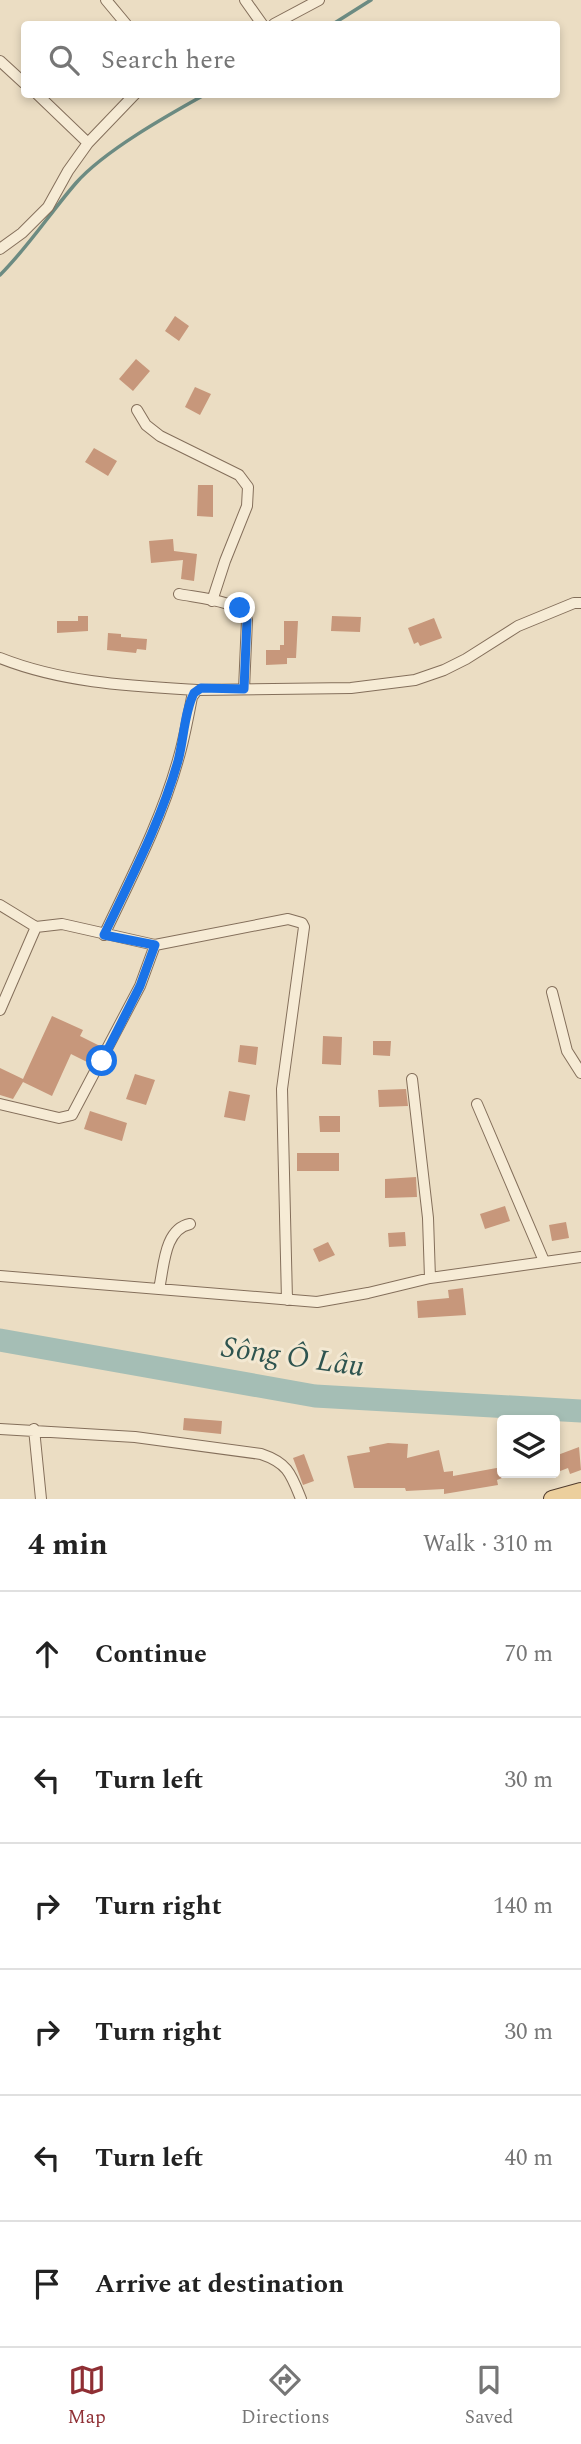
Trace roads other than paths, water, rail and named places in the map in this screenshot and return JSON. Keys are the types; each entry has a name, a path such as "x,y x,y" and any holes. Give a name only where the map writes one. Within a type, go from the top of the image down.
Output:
{"main road":[{"path":"552,1499 581,1491"}],"street":[{"path":"106,0 124,21"},
{"path":"245,0 260,21"},
{"path":"280,21 318,0"},
{"path":"0,61 21,80"},
{"path":"41,98 88,143"},
{"path":"1,246 22,233 48,207 88,143 131,98"},
{"path":"136,411 152,431 239,475 248,487 247,506 212,601"},
{"path":"179,594 234,605 244,612 247,620 244,689"},
{"path":"0,658 21,666 89,682 197,690 351,688 415,680 444,670 518,626 574,603 581,603"},
{"path":"104,935 148,842 164,801 178,761 192,697 197,690"},
{"path":"0,905 36,927 62,923 155,945 288,919 302,923 304,928 282,1089 287,1300"},
{"path":"0,1010 36,927"},
{"path":"0,1104 59,1118 72,1115 140,986 155,945"},
{"path":"552,992 568,1051 581,1073"},
{"path":"412,1079 428,1218 430,1278"},
{"path":"477,1104 544,1261"},
{"path":"159,1289 171,1235 182,1225 190,1224"},
{"path":"0,1276 317,1302 430,1278 581,1257"},
{"path":"0,1429 135,1437 261,1454 285,1466 300,1499"},
{"path":"34,1429 41,1499"}],"waterway":[{"path":"338,21 371,0"},
{"path":"0,275 88,171 137,134 199,98"},
{"name":"Sông Ô Lâu","path":"0,1340 315,1396 581,1411"}]}
